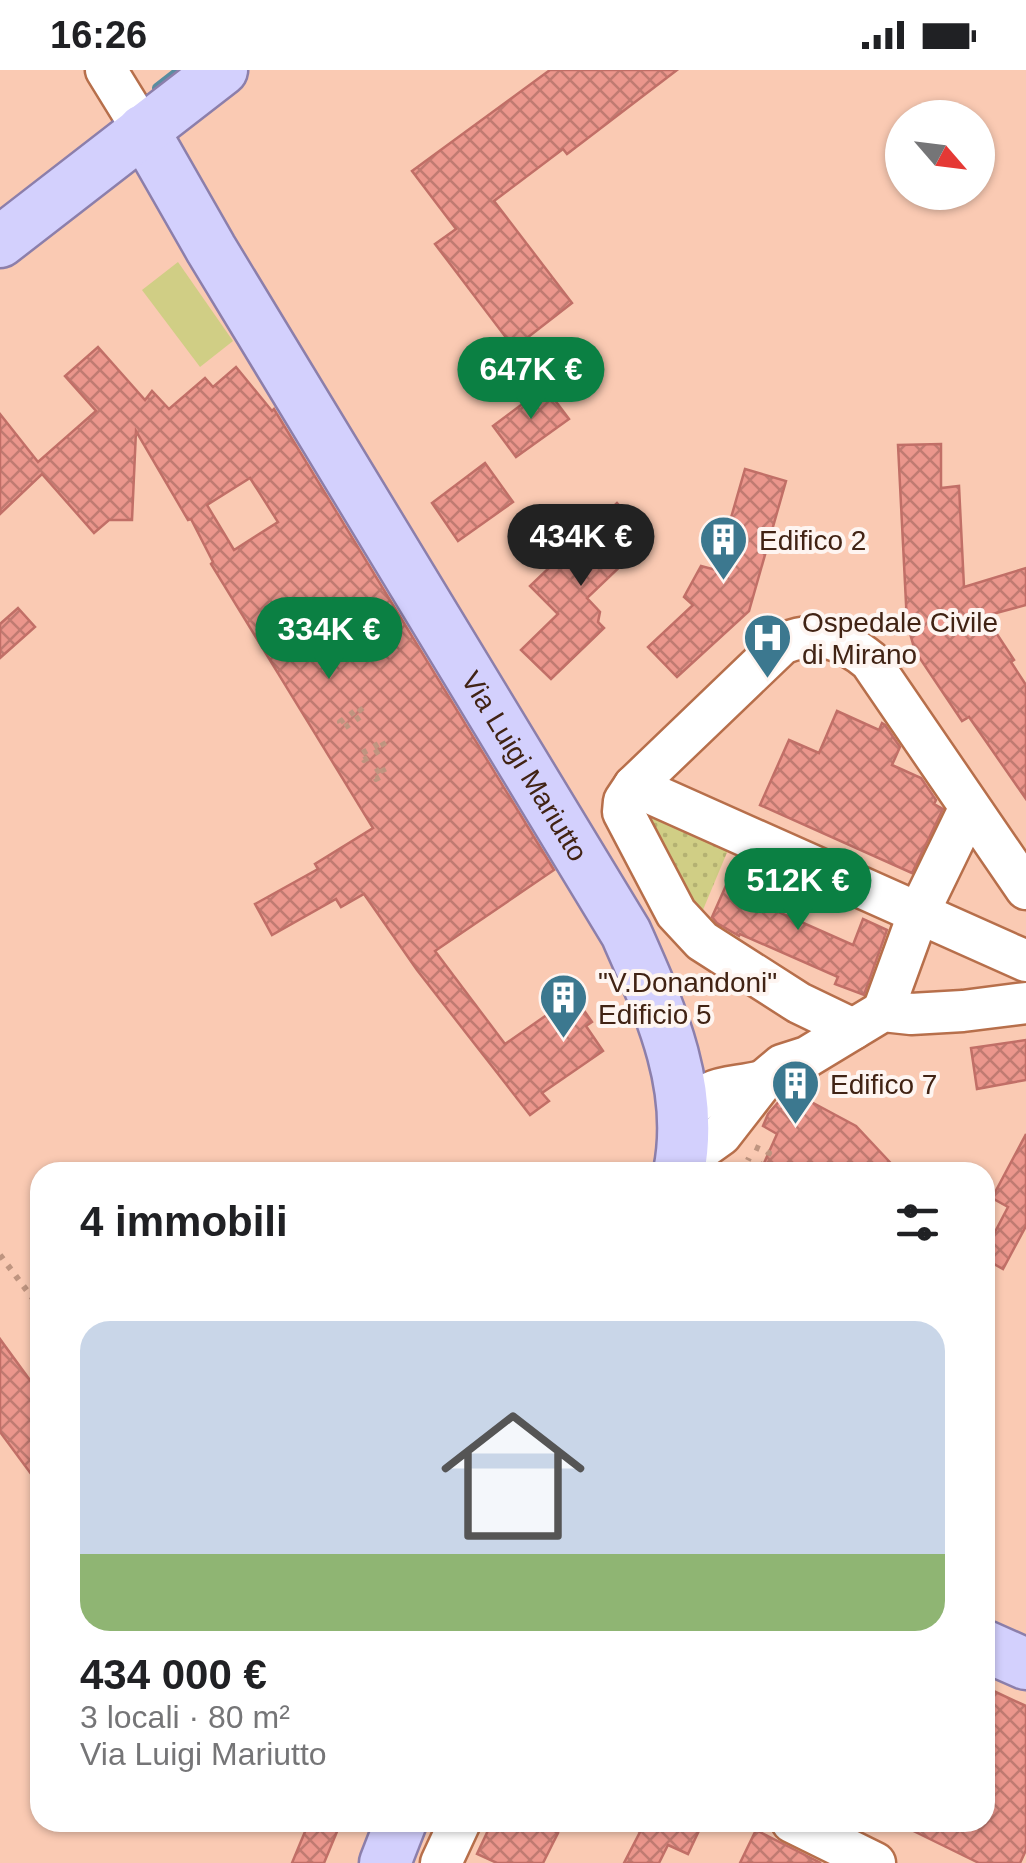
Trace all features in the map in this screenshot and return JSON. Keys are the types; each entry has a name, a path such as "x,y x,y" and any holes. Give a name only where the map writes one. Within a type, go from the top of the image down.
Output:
{"main road":[{"path":"0,242 222,70"},
{"name":"Via Luigi Mariutto","path":"143,130 626,934 668,1036 682,1147"},
{"path":"995,1650 1026,1664"}],"street":[{"path":"106,70 143,130"},
{"path":"1026,889 870,661 842,641 818,635 800,636 782,644 634,786 624,801 626,822 676,913 702,941 798,1003 868,1020 1026,1003"},
{"path":"634,786 1026,961"},
{"path":"668,1036 764,1077 807,1057 868,1020 968,809"},
{"path":"682,1147 700,1150 721,1136 799,1032 798,1003"},
{"path":"441,1863 455,1832"},
{"path":"812,1832 876,1863"}],"path":[{"path":"764,1162 769,1152"},
{"path":"0,1255 30,1295"}],"shaded area":[{"path":"178,262 233,341 200,367 142,290"},
{"path":"650,807 731,843 700,917 642,813"}],"building":[{"path":"550,70 677,70 567,154 563,149 494,201 572,303 514,348 435,244 456,229 412,171"},
{"path":"98,347 145,400 152,391 169,409 205,378 213,387 236,367 274,409 554,870 435,951 505,1044 574,996 592,1022 586,1026 603,1051 542,1093 549,1101 530,1115 417,970 364,894 341,907 336,899 272,935 255,904 318,869 315,864 373,828 211,564 191,519 188,520 136,431 132,520 109,520 94,533 42,474 0,514 0,414 38,462 96,411 65,376","holes":["250,478 278,522 234,550 207,505"]},
{"path":"545,387 569,419 516,457 493,426"},
{"path":"941,444 941,488 959,486 964,587 1026,568 1026,605 985,616 1026,685 1026,799 969,717 962,721 915,651 907,623 898,445"},
{"path":"485,463 513,502 458,541 432,503"},
{"name":"Edifico 2","path":"745,469 786,481 749,611 677,677 648,647 693,605 684,597 701,566 716,570"},
{"path":"617,503 650,538 587,598 600,612 598,622 604,628 551,679 521,650 558,614 530,586"},
{"path":"18,608 35,627 0,658 0,624"},
{"path":"837,711 879,730 882,723 885,725 900,747 892,765 921,778 936,800 934,804 943,809 912,873 760,805 789,740 819,753"},
{"path":"736,863 765,876 754,901 853,945 863,919 887,930 864,995 835,984 838,977 717,923 712,917"},
{"path":"1026,1040 1026,1080 977,1089 971,1048"},
{"name":"Edifico 7","path":"789,1090 856,1126 890,1162 764,1162 777,1134 763,1126"},
{"path":"1026,1134 1026,1226 1003,1269 995,1265 995,1232 1008,1207 995,1200 995,1192"},
{"path":"0,1339 30,1380 30,1472 0,1432"},
{"path":"995,1692 1026,1706 1026,1850 1020,1863 979,1863 915,1832 995,1832"},
{"path":"305,1832 337,1832 324,1863 292,1863"},
{"path":"487,1832 558,1833 543,1863 497,1863 477,1854"},
{"path":"640,1832 698,1832 688,1854 668,1845 659,1863 624,1863"},
{"path":"755,1832 760,1832 821,1863 740,1863"}],"waterway":[{"path":"157,88 180,70"}],"place":[{"name":"Edifico 2","path":"724,582"},
{"name":"Ospedale Civile di Mirano","path":"767,680"},
{"name":"\"V.Donandoni\" Edificio 5","path":"563,1040"},
{"name":"Edifico 7","path":"795,1126"}]}
